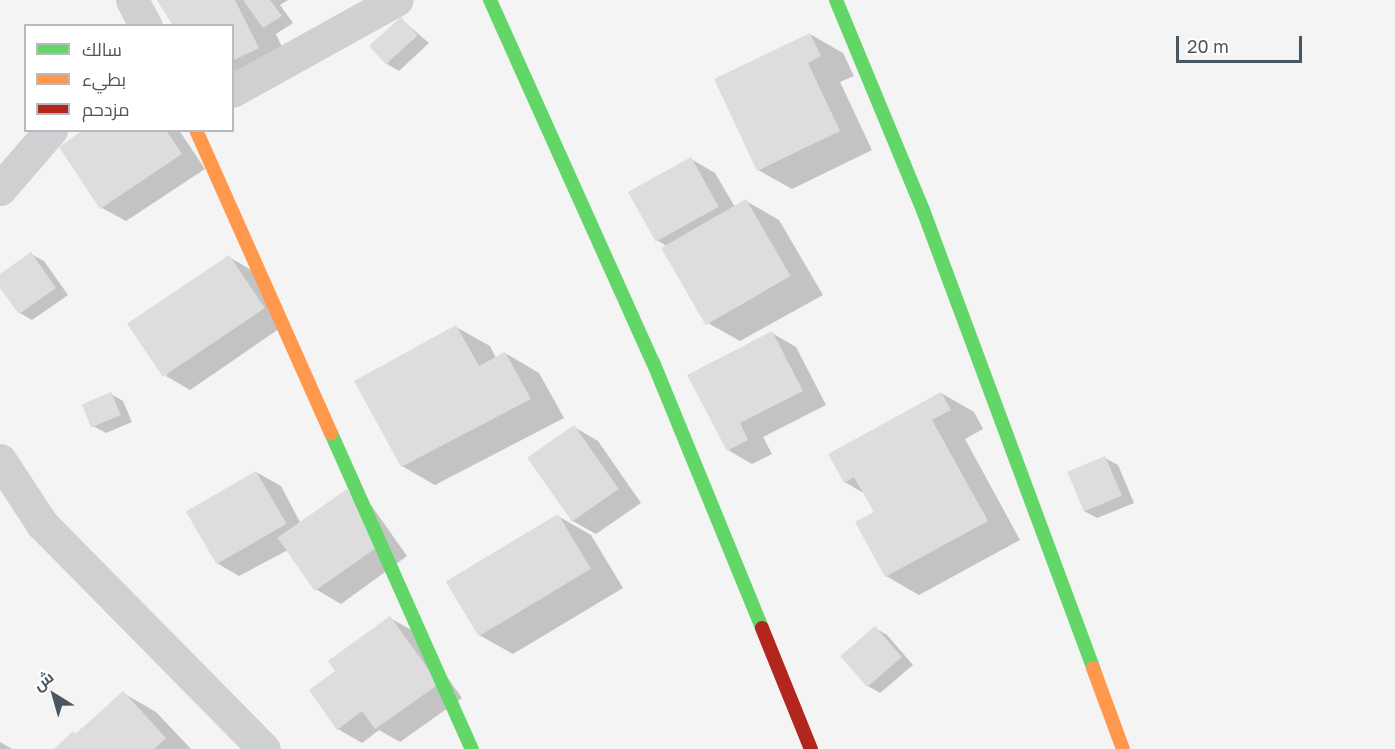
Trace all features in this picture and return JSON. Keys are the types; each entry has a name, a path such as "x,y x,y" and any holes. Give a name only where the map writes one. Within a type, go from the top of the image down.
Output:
{"street":[{"path":"132,0 145,24"},
{"path":"234,90 396,0"},
{"path":"490,0 653,362 811,749"},
{"path":"836,0 923,210 1124,749"},
{"path":"0,189 49,132"},
{"path":"197,132 472,749"},
{"path":"4,479 42,524 264,749"}],"building":[{"path":"157,0 235,0 259,48 234,60 234,24 172,24"},
{"path":"243,0 270,0 282,16 263,28"},
{"path":"401,17 418,36 386,64 369,46"},
{"path":"810,33 821,56 808,63 840,131 757,171 714,79"},
{"path":"80,132 167,132 182,154 100,209 59,147"},
{"path":"691,157 719,207 656,242 628,192"},
{"path":"746,199 791,276 706,325 661,248"},
{"path":"31,252 56,288 19,314 0,288 0,274"},
{"path":"229,255 265,308 163,377 127,324"},
{"path":"456,325 479,366 505,352 531,399 401,467 354,381"},
{"path":"772,331 803,391 740,423 748,440 727,451 687,375"},
{"path":"111,392 121,415 91,428 82,405"},
{"path":"941,392 951,410 932,420 988,521 885,577 855,522 874,512 854,477 844,483 828,454"},
{"path":"574,425 619,489 572,522 527,458"},
{"path":"1105,456 1122,496 1084,512 1067,472"},
{"path":"256,471 286,524 216,564 186,512"},
{"path":"347,489 384,542 315,591 277,538"},
{"path":"558,514 591,569 479,636 446,581"},
{"path":"390,616 439,684 375,729 362,711 337,730 309,690 335,671 328,661"},
{"path":"875,626 902,657 867,687 840,656"},
{"path":"123,691 166,738 154,749 54,749 73,731 76,734"}],"traffic: fast":[{"path":"490,0 653,362 762,628"},
{"path":"836,0 923,210 1093,668"},
{"path":"331,433 472,749"}],"traffic: slow":[{"path":"197,132 331,433"},
{"path":"1093,668 1123,749"}],"traffic: jam":[{"path":"762,628 811,749"}]}
